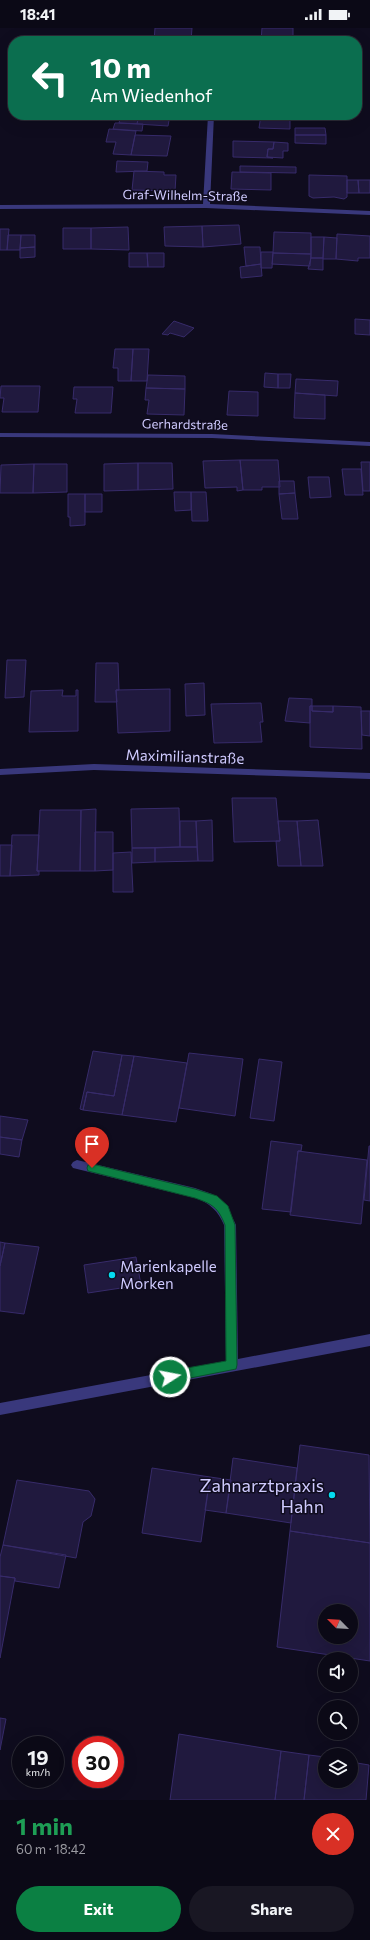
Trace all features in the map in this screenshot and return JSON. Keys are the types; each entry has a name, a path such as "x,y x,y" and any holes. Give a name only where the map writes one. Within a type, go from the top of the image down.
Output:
{"street":[{"path":"206,206 211,120"},
{"name":"Graf-Wilhelm-Straße","path":"0,207 206,206 370,213"},
{"name":"Gerhardstraße","path":"0,435 212,436 370,444"},
{"name":"Maximilianstraße","path":"0,772 94,767 370,776"},
{"path":"77,1164 195,1193 213,1200 224,1209 230,1225 232,1365"},
{"path":"0,1409 370,1340"}],"building":[{"path":"155,28 192,28 191,36 154,36"},
{"path":"262,28 293,28 293,36 261,36"},
{"path":"120,120 138,120 137,124 119,123"},
{"path":"138,120 169,120 168,126 137,124"},
{"path":"260,120 290,120 290,129 259,128"},
{"path":"115,123 143,124 142,131 113,129"},
{"path":"295,128 325,128 326,135 295,135"},
{"path":"109,129 136,131 131,155 113,154 116,142 106,142"},
{"path":"135,135 171,136 167,156 131,155"},
{"path":"295,135 326,135 326,144 295,143"},
{"path":"233,141 274,142 273,149 268,149 267,157 273,158 233,157"},
{"path":"274,142 288,143 288,151 283,151 283,158 267,157 268,149 273,149"},
{"path":"117,161 148,162 147,171 116,172"},
{"path":"240,166 296,167 296,173 240,172"},
{"path":"134,171 164,172 164,175 176,175 175,191 132,190"},
{"path":"232,172 271,173 271,190 231,189"},
{"path":"309,175 347,176 347,197 344,199 334,197 313,198 309,196"},
{"path":"347,180 358,180 359,193 347,193"},
{"path":"358,180 370,180 370,193 359,193"},
{"path":"239,225 241,244 203,247 202,226"},
{"path":"202,226 203,247 165,246 164,227"},
{"path":"128,227 129,250 91,249 91,228"},
{"path":"63,228 91,228 91,249 63,249"},
{"path":"0,229 9,229 7,250 0,250"},
{"path":"274,232 311,233 311,254 273,253"},
{"path":"337,234 370,236 370,258 358,258 358,261 336,259"},
{"path":"8,235 21,235 20,250 7,250"},
{"path":"21,235 35,235 35,247 20,248"},
{"path":"311,237 324,237 323,258 311,258"},
{"path":"324,237 337,238 336,259 323,259"},
{"path":"35,247 35,257 20,258 20,248"},
{"path":"244,247 260,247 261,264 246,266"},
{"path":"261,252 273,252 272,268 261,268"},
{"path":"129,253 147,253 148,267 129,267"},
{"path":"147,253 164,253 164,267 148,267"},
{"path":"273,253 311,254 310,266 272,264"},
{"path":"311,258 323,258 323,270 308,269"},
{"path":"261,264 262,276 241,278 240,267"},
{"path":"355,319 370,320 370,335 355,334"},
{"path":"174,321 194,328 184,337 170,333 168,335 162,334"},
{"path":"115,349 133,349 131,381 118,381 118,368 113,368"},
{"path":"133,349 149,349 147,381 131,381"},
{"path":"265,373 278,374 278,388 264,387"},
{"path":"278,374 291,374 290,388 278,388"},
{"path":"148,375 185,376 185,389 146,388"},
{"path":"296,379 338,381 337,396 295,393"},
{"path":"1,386 40,386 38,412 2,412 4,398 0,398"},
{"path":"74,387 113,387 111,413 75,413 77,399 73,399"},
{"path":"146,388 185,389 184,415 147,414 149,400 145,400"},
{"path":"229,391 258,392 258,416 227,415"},
{"path":"295,393 325,395 325,419 294,418"},
{"path":"240,460 243,490 237,491 237,487 205,488 203,461"},
{"path":"240,460 278,460 280,487 262,487 262,490 243,490"},
{"path":"361,462 370,462 370,491 363,491"},
{"path":"138,463 138,490 104,491 104,464"},
{"path":"138,463 172,463 173,489 138,490"},
{"path":"34,464 33,493 0,493 1,465"},
{"path":"34,464 67,464 67,492 33,493"},
{"path":"342,469 361,469 363,495 345,495"},
{"path":"308,477 329,477 331,497 310,498"},
{"path":"279,481 294,481 295,493 279,494"},
{"path":"174,492 191,492 191,510 175,511"},
{"path":"191,492 206,492 208,521 192,521"},
{"path":"295,493 298,519 282,519 279,494"},
{"path":"68,494 85,494 85,525 70,526 70,517 68,517"},
{"path":"85,494 102,494 102,512 85,512"},
{"path":"7,660 26,660 24,697 5,698"},
{"path":"96,663 118,663 119,690 116,690 117,702 95,702"},
{"path":"204,683 205,715 186,716 185,684"},
{"path":"170,689 170,731 118,733 116,690"},
{"path":"63,690 62,696 76,696 76,690 78,690 78,731 29,732 31,691"},
{"path":"289,698 312,699 312,706 310,706 310,723 285,721"},
{"path":"261,703 263,722 260,722 262,742 214,743 211,704"},
{"path":"310,706 312,706 312,711 333,712 333,706 361,707 362,749 310,747"},
{"path":"312,706 333,706 333,712 312,711"},
{"path":"361,711 370,711 370,736 362,735"},
{"path":"232,798 276,798 280,841 234,842"},
{"path":"179,808 180,847 132,848 131,809"},
{"path":"96,809 95,871 80,871 81,810"},
{"path":"40,810 81,810 80,871 37,871"},
{"path":"212,820 213,861 198,861 196,821"},
{"path":"318,820 323,866 301,866 297,821"},
{"path":"180,821 196,821 197,847 180,847"},
{"path":"278,821 297,821 301,866 278,866 276,841 280,841"},
{"path":"95,832 113,832 113,870 95,871"},
{"path":"12,835 39,835 37,871 39,871 39,875 10,876"},
{"path":"0,845 12,845 10,876 0,876"},
{"path":"197,847 198,861 155,862 155,848"},
{"path":"132,848 155,848 155,862 132,863"},
{"path":"131,852 133,892 113,892 113,853"},
{"path":"93,1051 122,1055 114,1096 87,1092 83,1110 80,1109"},
{"path":"189,1053 243,1059 235,1116 179,1108"},
{"path":"122,1055 134,1056 122,1115 83,1110 87,1092 114,1096"},
{"path":"134,1056 187,1063 176,1122 122,1115"},
{"path":"259,1059 282,1062 274,1121 250,1118"},
{"path":"0,1116 28,1120 22,1140 0,1137"},
{"path":"0,1137 22,1140 19,1157 0,1154"},
{"path":"271,1141 302,1145 301,1151 298,1151 291,1212 262,1209"},
{"path":"370,1146 370,1201 364,1200"},
{"path":"298,1151 367,1160 361,1224 290,1215"},
{"path":"0,1242 5,1243 0,1266"},
{"path":"5,1243 39,1247 24,1314 0,1311 0,1266"},
{"name":"Marienkapelle Morken","path":"136,1257 141,1285 88,1293 84,1265"},
{"name":"Zahnarztpraxis Hahn","path":"300,1445 369,1455 370,1543 290,1531"},
{"path":"233,1458 297,1468 291,1523 226,1513"},
{"path":"152,1468 210,1477 201,1542 142,1533"},
{"path":"210,1477 231,1480 226,1513 205,1510"},
{"path":"17,1480 89,1491 95,1499 91,1516 83,1522 76,1558 3,1545"},
{"path":"290,1531 370,1543 370,1661 358,1659 358,1652 318,1653 277,1647"},
{"path":"3,1545 66,1555 59,1588 15,1581 15,1578 0,1576 0,1557"},
{"path":"0,1576 15,1578 0,1658"},
{"path":"0,1718 6,1719 0,1750"},
{"path":"179,1734 281,1751 275,1800 170,1800"},
{"path":"281,1751 309,1755 304,1800 275,1800"},
{"path":"309,1755 318,1756 318,1788 358,1788 358,1763 369,1765 366,1800 304,1800"}],"place":[{"name":"Marienkapelle Morken","path":"112,1275"},
{"name":"Zahnarztpraxis Hahn","path":"332,1495"}],"route":[{"path":"92,1168 195,1193 213,1200 224,1209 230,1225 232,1365 170,1377"}]}
